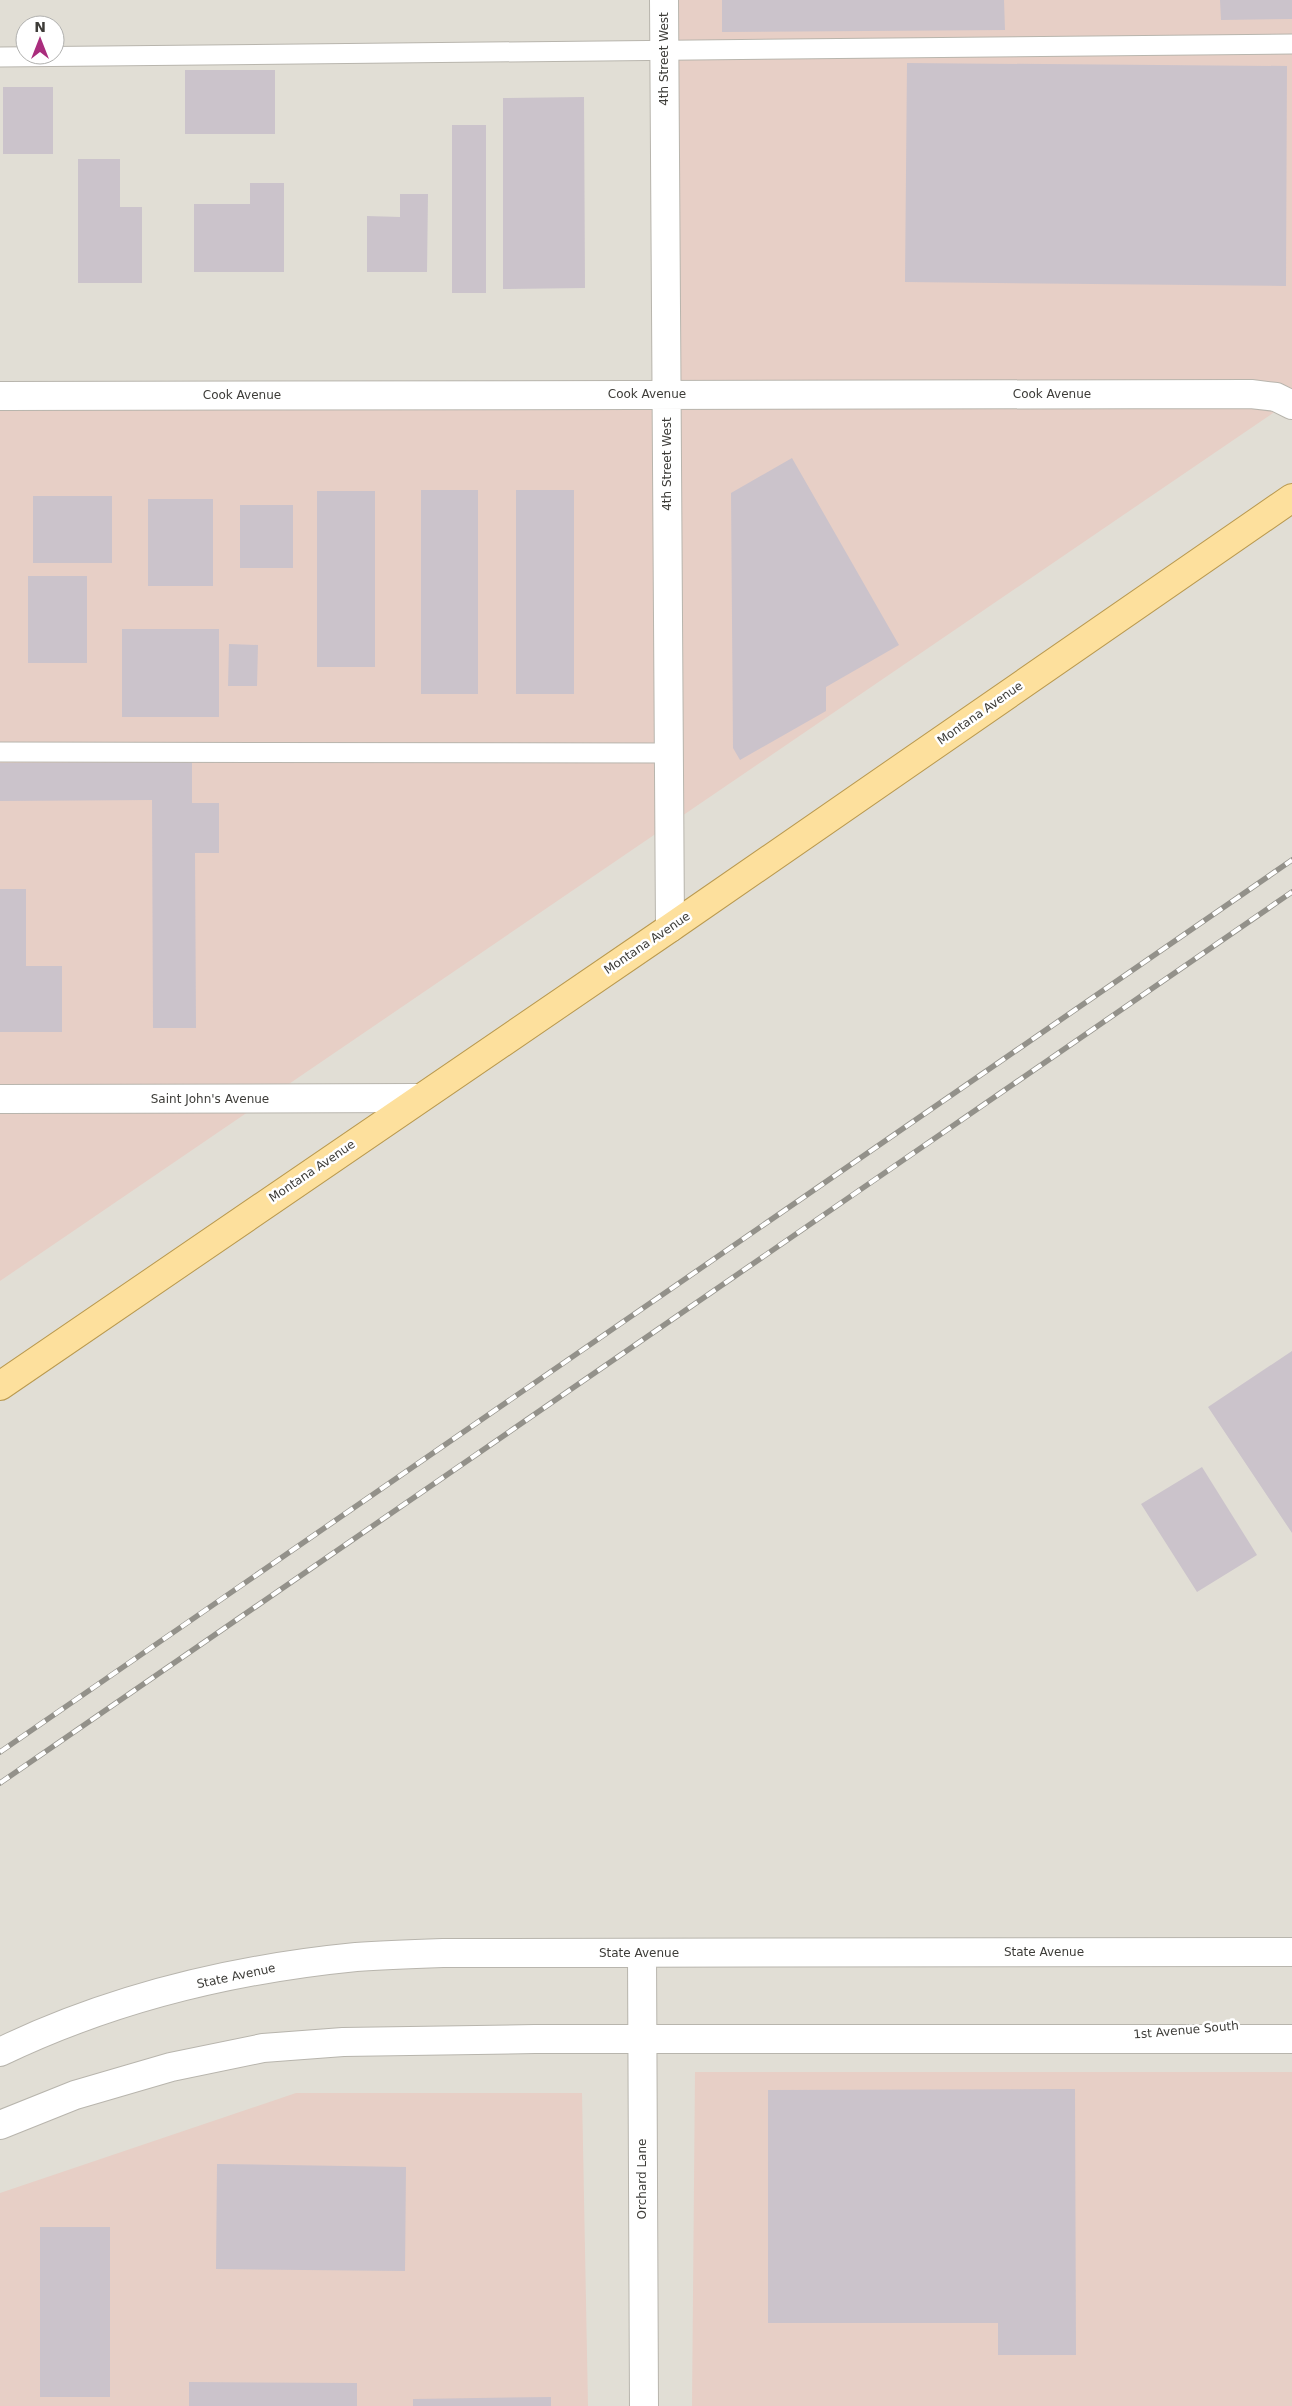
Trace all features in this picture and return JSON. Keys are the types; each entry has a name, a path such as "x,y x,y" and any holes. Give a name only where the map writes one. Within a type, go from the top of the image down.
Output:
{"main road":[{"name":"Montana Avenue","path":"0,1386 670,928 1292,498"}],"street":[{"name":"4th Street West","path":"664,0 670,928"},
{"name":"Cook Avenue","path":"0,396 1251,394 1276,397 1292,405"},
{"name":"Saint John's Avenue","path":"0,1099 420,1098"},
{"name":"State Avenue","path":"0,2052 76,2020 132,2002 211,1981 279,1967 356,1957 443,1953 1292,1952"},
{"name":"Orchard Lane","path":"642,1953 644,2406"},
{"name":"1st Avenue South","path":"1079,2038 1292,2021"},
{"path":"0,2125 75,2095 172,2067 263,2048 343,2042 1079,2038 1292,2039"}],"lane":[{"path":"0,58 1292,44"},
{"path":"0,752 669,753"}],"shaded area":[{"path":"664,0 1292,0 1292,400 0,1281 0,396 667,394"},
{"path":"695,2072 1292,2072 1292,2406 692,2406"},
{"path":"296,2093 582,2093 588,2406 0,2406 0,2193"}],"building":[{"path":"722,0 1004,0 1005,30 722,32"},
{"path":"1220,0 1292,0 1292,19 1221,20"},
{"path":"907,63 1287,66 1286,286 905,282"},
{"path":"185,70 275,70 275,134 185,134"},
{"path":"3,87 53,87 53,154 3,154"},
{"path":"584,97 585,288 503,289 503,98"},
{"path":"452,125 486,125 486,293 452,293"},
{"path":"78,159 120,159 120,207 142,207 142,283 78,283"},
{"path":"250,183 284,183 284,272 194,272 194,204 250,204"},
{"path":"400,194 428,194 427,272 367,272 367,216 400,217"},
{"path":"792,458 899,645 826,687 826,711 740,760 733,748 731,493"},
{"path":"421,490 478,490 478,694 421,694"},
{"path":"516,490 574,490 574,694 516,694"},
{"path":"317,491 375,491 375,667 317,667"},
{"path":"33,496 112,496 112,563 33,563"},
{"path":"148,499 213,499 213,586 148,586"},
{"path":"240,505 293,505 293,568 240,568"},
{"path":"28,576 87,576 87,663 28,663"},
{"path":"122,629 219,629 219,717 122,717"},
{"path":"229,644 258,645 257,686 228,686"},
{"path":"192,762 192,803 219,803 219,853 195,853 196,1028 153,1028 152,800 0,801 0,763"},
{"path":"0,889 26,889 26,966 62,966 62,1032 0,1032"},
{"path":"1292,1351 1292,1533 1208,1407"},
{"path":"1202,1467 1257,1555 1197,1592 1141,1504"},
{"path":"1075,2089 1076,2355 998,2355 998,2323 768,2323 768,2090"},
{"path":"217,2164 406,2167 405,2271 216,2269"},
{"path":"40,2227 110,2227 110,2397 40,2397"},
{"path":"189,2382 357,2383 357,2406 189,2406"},
{"path":"551,2397 551,2406 413,2406 413,2399"}],"railway":[{"path":"0,1752 1292,860"},
{"path":"0,1783 1292,892"}]}
